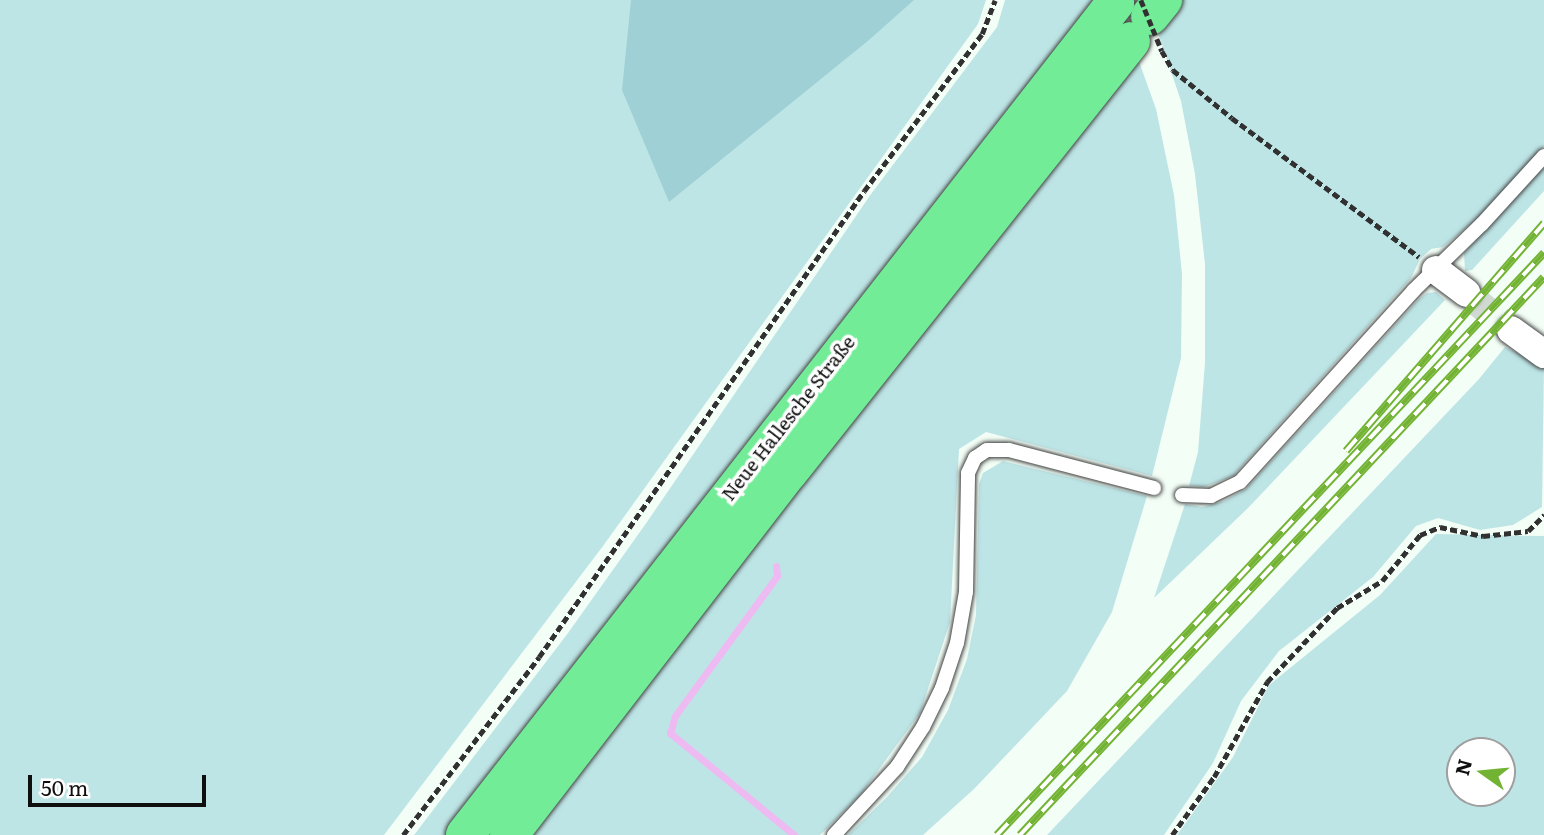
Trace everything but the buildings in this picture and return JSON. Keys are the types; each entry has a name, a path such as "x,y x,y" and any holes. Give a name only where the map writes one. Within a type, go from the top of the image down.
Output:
{"main road":[{"name":"Neue Hallesche Straße","path":"465,835 1144,18"},
{"name":"Neue Hallesche Straße","path":"509,835 789,471 1144,18"}],"street":[{"path":"1436,270 1466,293"},
{"path":"1511,330 1544,354"}],"lane":[{"path":"1182,495 1212,496 1240,482 1413,291 1544,156"},
{"path":"834,835 897,767 923,727 942,688 957,643 966,592 968,473 975,458 987,450 1009,450 1154,488"}],"path":[{"path":"403,835 539,657 864,191 982,34 995,0"},
{"path":"1144,18 1173,70 1232,118 1436,270"},
{"path":"1172,835 1214,777 1267,682 1337,608 1382,581 1420,535 1440,527 1483,536 1528,531 1544,515"}],"shaded area":[{"path":"0,0 986,0 978,24 603,546 384,835 0,835"},
{"path":"631,0 914,0 869,40 669,202 622,90"},
{"path":"1005,0 1101,0 515,743 446,835 414,835 568,633 647,522 871,194 997,27"},
{"path":"1182,0 1544,0 1544,146 1485,212 1443,247 1431,249 1420,259 1411,278 1233,476 1204,487 1189,486 1198,452 1205,363 1205,264 1195,174 1181,101 1157,30"},
{"path":"1137,56 1156,109 1174,195 1182,274 1181,358 1152,476 986,432 959,449 950,622 920,713 861,794 820,835 528,835"},
{"path":"1544,167 1544,191 1472,270 1465,271 1464,253"},
{"path":"1436,292 1445,300 1248,508 1154,598 1185,504 1202,507 1224,501 1246,489 1419,299 1427,293"},
{"path":"1505,347 1544,366 1542,507 1513,525 1480,530 1438,518 1416,526 1373,577 1279,651 1241,701 1213,763 1164,835 1047,835 1479,379"},
{"path":"1003,461 1147,496 1112,612 1067,691 974,789 923,835 848,835 887,797 922,757 948,710 967,659 976,615 979,484 983,473"},
{"path":"1436,534 1544,536 1544,835 1177,835 1233,757 1269,685 1380,595"}],"waterway":[{"path":"776,566 777,576 675,716 670,733 794,835"}],"tunnel":[{"path":"1466,293 1511,330"}],"railway":[{"path":"1346,451 1544,223"},
{"path":"997,835 1544,253"},
{"path":"1020,835 1544,277"}]}
